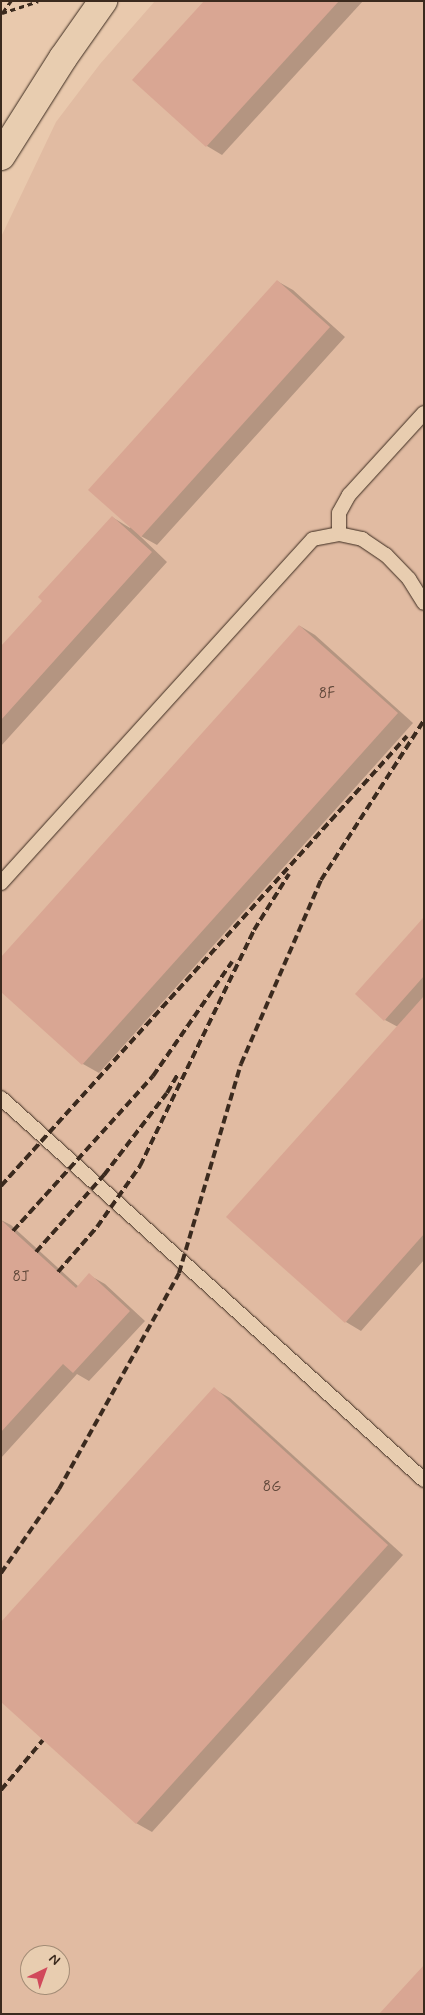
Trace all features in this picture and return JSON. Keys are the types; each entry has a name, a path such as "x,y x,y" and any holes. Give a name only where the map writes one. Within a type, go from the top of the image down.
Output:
{"street":[{"path":"1,156 63,58 103,1"}],"lane":[{"path":"338,534 339,513 349,496 424,413"},
{"path":"1,884 313,539 338,534 362,539 386,555 409,579 424,603"},
{"path":"1,1098 424,1480"}],"path":[{"path":"2,13 11,1"},
{"path":"2,13 38,1"}],"shaded area":[{"path":"155,1 424,1 424,2014 1,2014 1,237 56,122 100,64"}],"building":[{"path":"204,1 339,1 206,147 132,80"},
{"path":"277,280 330,327 141,537 88,490"},
{"path":"112,516 152,552 1,720 1,646 42,601 38,597"},
{"path":"299,625 398,713 82,1065 1,992 1,957"},
{"path":"424,917 424,976 384,1021 355,994"},
{"path":"424,996 424,1234 345,1323 226,1217"},
{"path":"1,1220 76,1288 89,1273 130,1311 73,1373 63,1364 1,1432"},
{"path":"214,1387 388,1545 136,1824 1,1702 1,1622"},
{"path":"424,1965 424,2014 379,2014"}],"railway":[{"path":"1,1573 59,1489 179,1273 241,1064 321,880 424,720"},
{"path":"1,1186 407,736"},
{"path":"58,1272 97,1227 140,1166 254,930 289,874"},
{"path":"13,1231 153,1076 232,962"},
{"path":"36,1252 104,1175 167,1093 178,1074"},
{"path":"1,1790 43,1740"}]}
